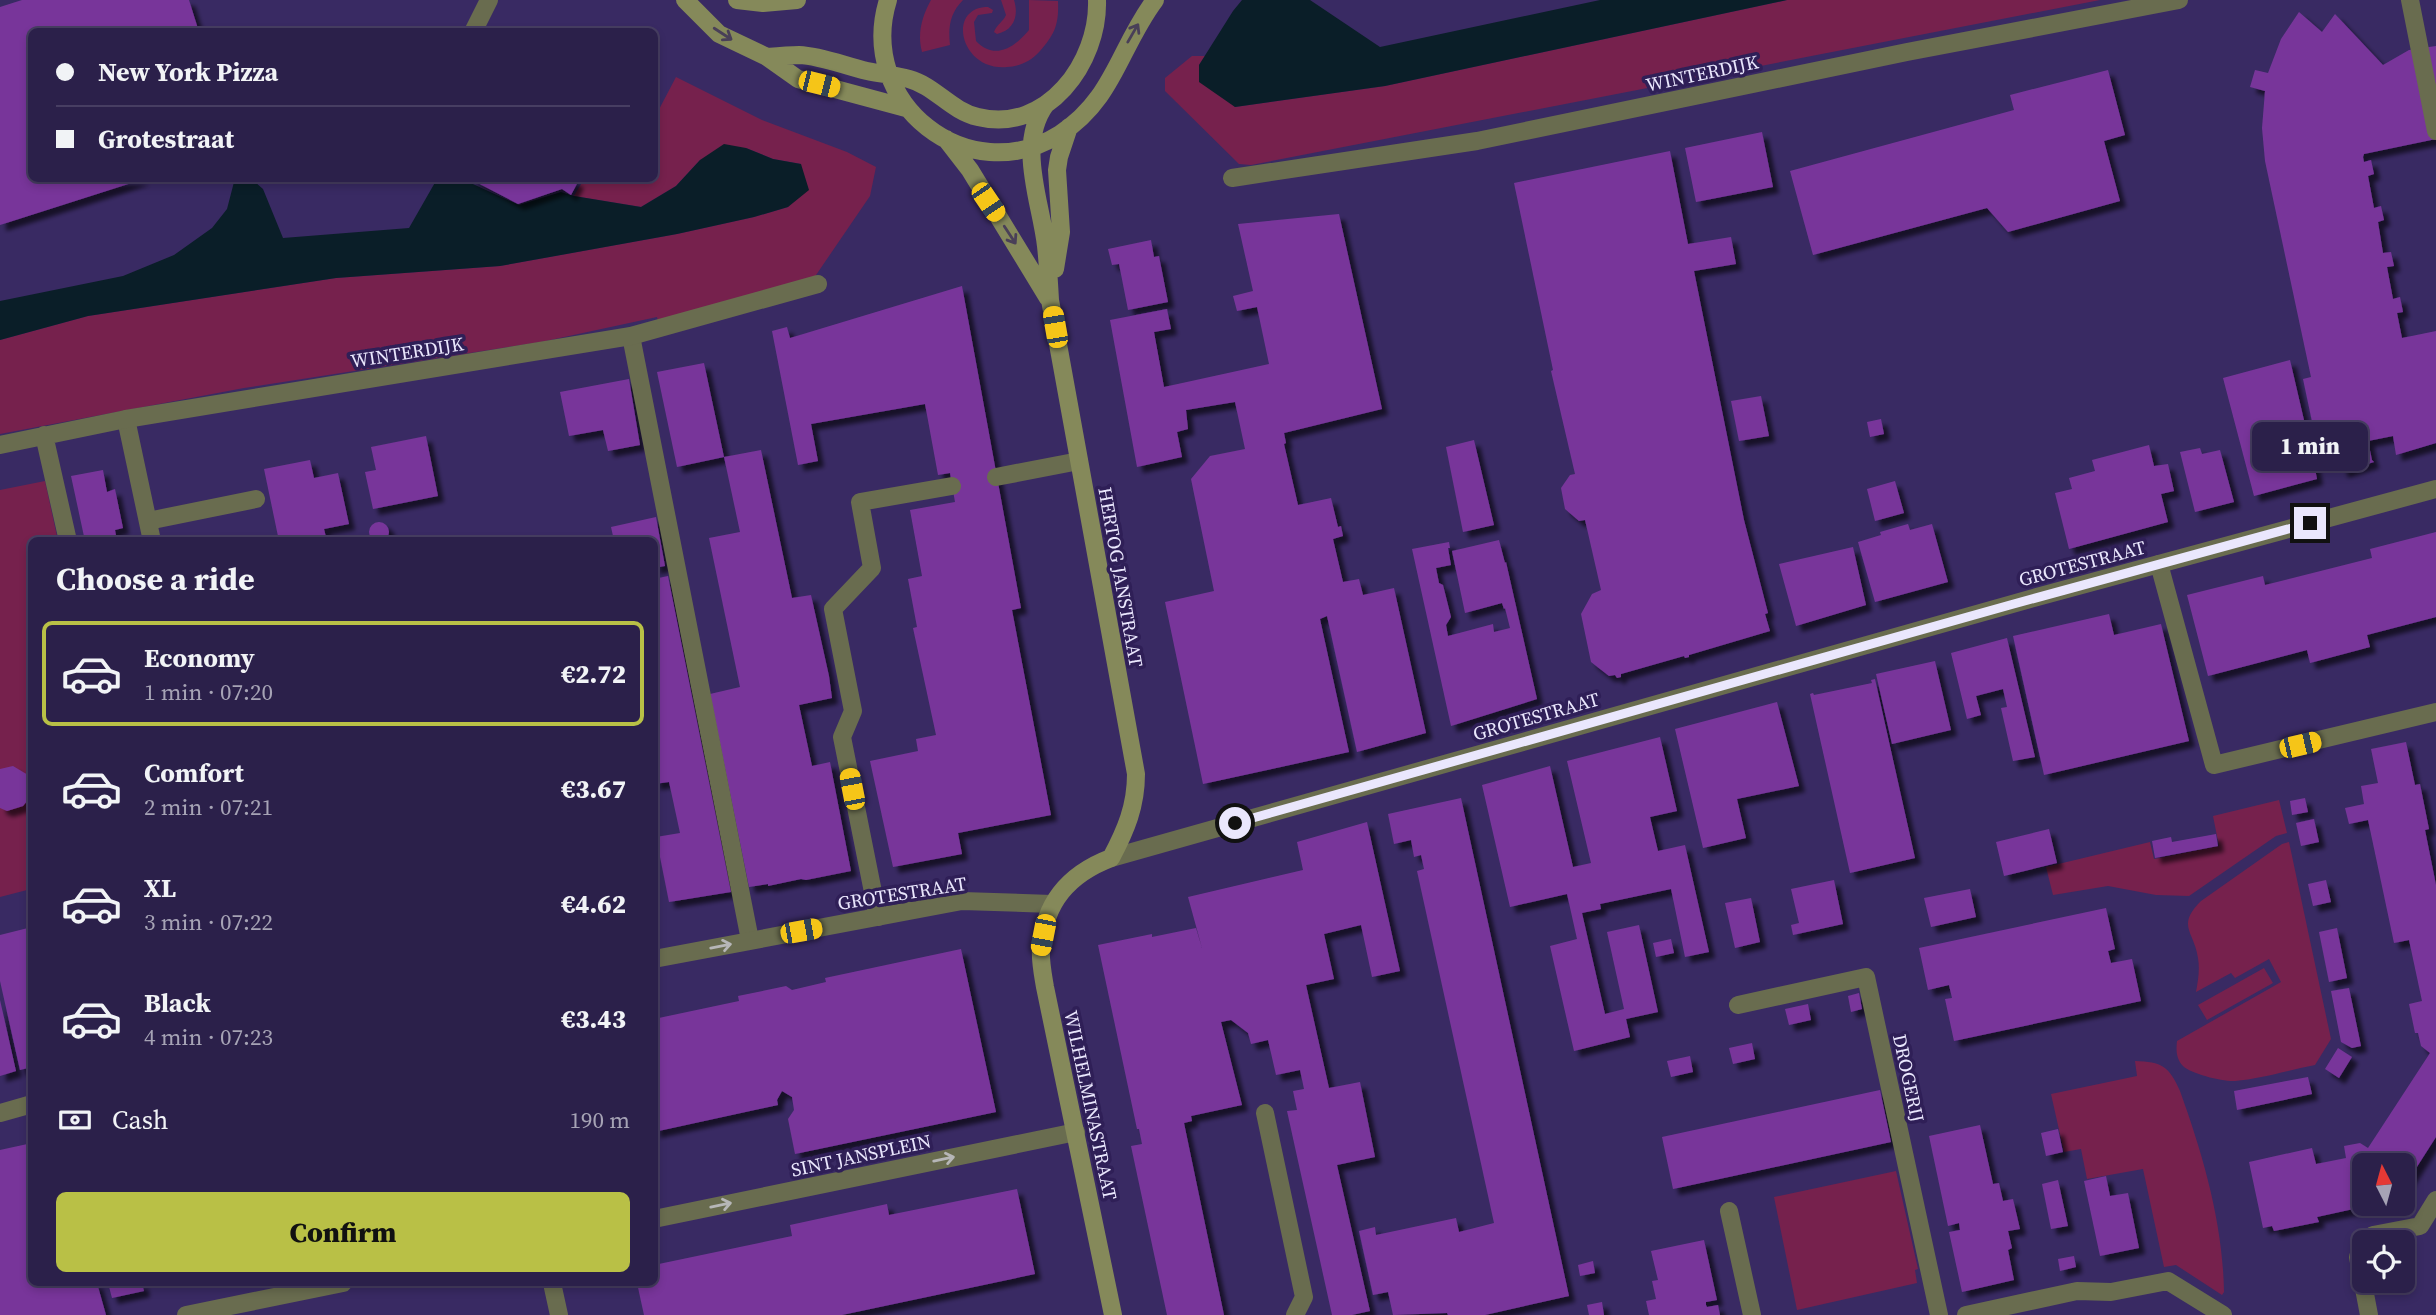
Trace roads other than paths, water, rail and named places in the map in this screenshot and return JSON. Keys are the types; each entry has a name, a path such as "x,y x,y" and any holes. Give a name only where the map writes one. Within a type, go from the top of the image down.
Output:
{"main road":[{"path":"685,0 719,34 767,57 798,79 906,108"},
{"path":"737,0 776,3 797,0"},
{"path":"888,0 882,36 888,75 906,108 924,125 945,138 985,151 1021,150 1051,139 1069,127 1097,102 1117,69 1133,33 1155,0"},
{"path":"767,57 801,55 905,78 922,84 955,107 977,117 1013,118 1046,104 1068,84 1084,60 1095,33 1097,0"},
{"path":"1031,147 1035,124 1046,104"},
{"name":"HERTOG JANSTRAAT","path":"1050,300 1061,232 1057,170 1069,127"},
{"name":"HERTOG JANSTRAAT","path":"945,138 970,170 1050,300"},
{"name":"HERTOG JANSTRAAT","path":"1031,147 1046,245 1050,300 1136,774 1132,813 1111,858"},
{"name":"GROTESTRAAT","path":"1052,904 1068,883 1097,863 1111,858"},
{"name":"WILHELMINASTRAAT","path":"1052,904 1041,949 1045,987 1112,1315"}],"street":[{"path":"475,28 489,0"},
{"name":"WINTERDIJK","path":"1232,178 1477,141 1907,52 2179,0"},
{"path":"2410,0 2436,131"},
{"name":"WINTERDIJK","path":"0,445 126,419 631,336 818,284"},
{"path":"631,336 750,940"},
{"path":"126,419 151,537"},
{"path":"44,435 67,537"},
{"path":"996,477 1079,461"},
{"path":"878,917 842,737 853,711 833,609 872,568 860,502 952,486"},
{"name":"GROTESTRAAT","path":"1111,858 2436,489"},
{"path":"148,521 256,499"},
{"path":"2159,564 2214,765 2436,712"},
{"name":"GROTESTRAAT","path":"658,958 962,901 1052,904"},
{"name":"DROGERIJ","path":"1738,1005 1866,977 1939,1315"},
{"path":"0,1113 28,1105"},
{"path":"1265,1113 1304,1297 1294,1315"},
{"name":"SINT JANSPLEIN","path":"658,1218 1076,1132"},
{"path":"2399,1230 2420,1226 2436,1200"},
{"path":"1729,1211 1752,1315"},
{"path":"1966,1315 2077,1291 2111,1292 2168,1281 2223,1315"},
{"path":"186,1315 326,1286"},
{"path":"553,1286 559,1315"},
{"path":"2365,1293 2369,1315"}],"water":[{"path":"1242,0 1310,0 1380,47 1600,0 1787,0 1385,86 1235,107 1199,82 1199,65"},
{"path":"724,144 746,148 773,159 801,164 809,190 788,207 677,234 500,266 336,278 88,316 0,340 0,301 123,276 174,255 212,228 227,209 234,182 255,182 263,189 283,238 409,228 435,182 469,182 519,205 561,192 641,207 676,186 700,160"}]}
